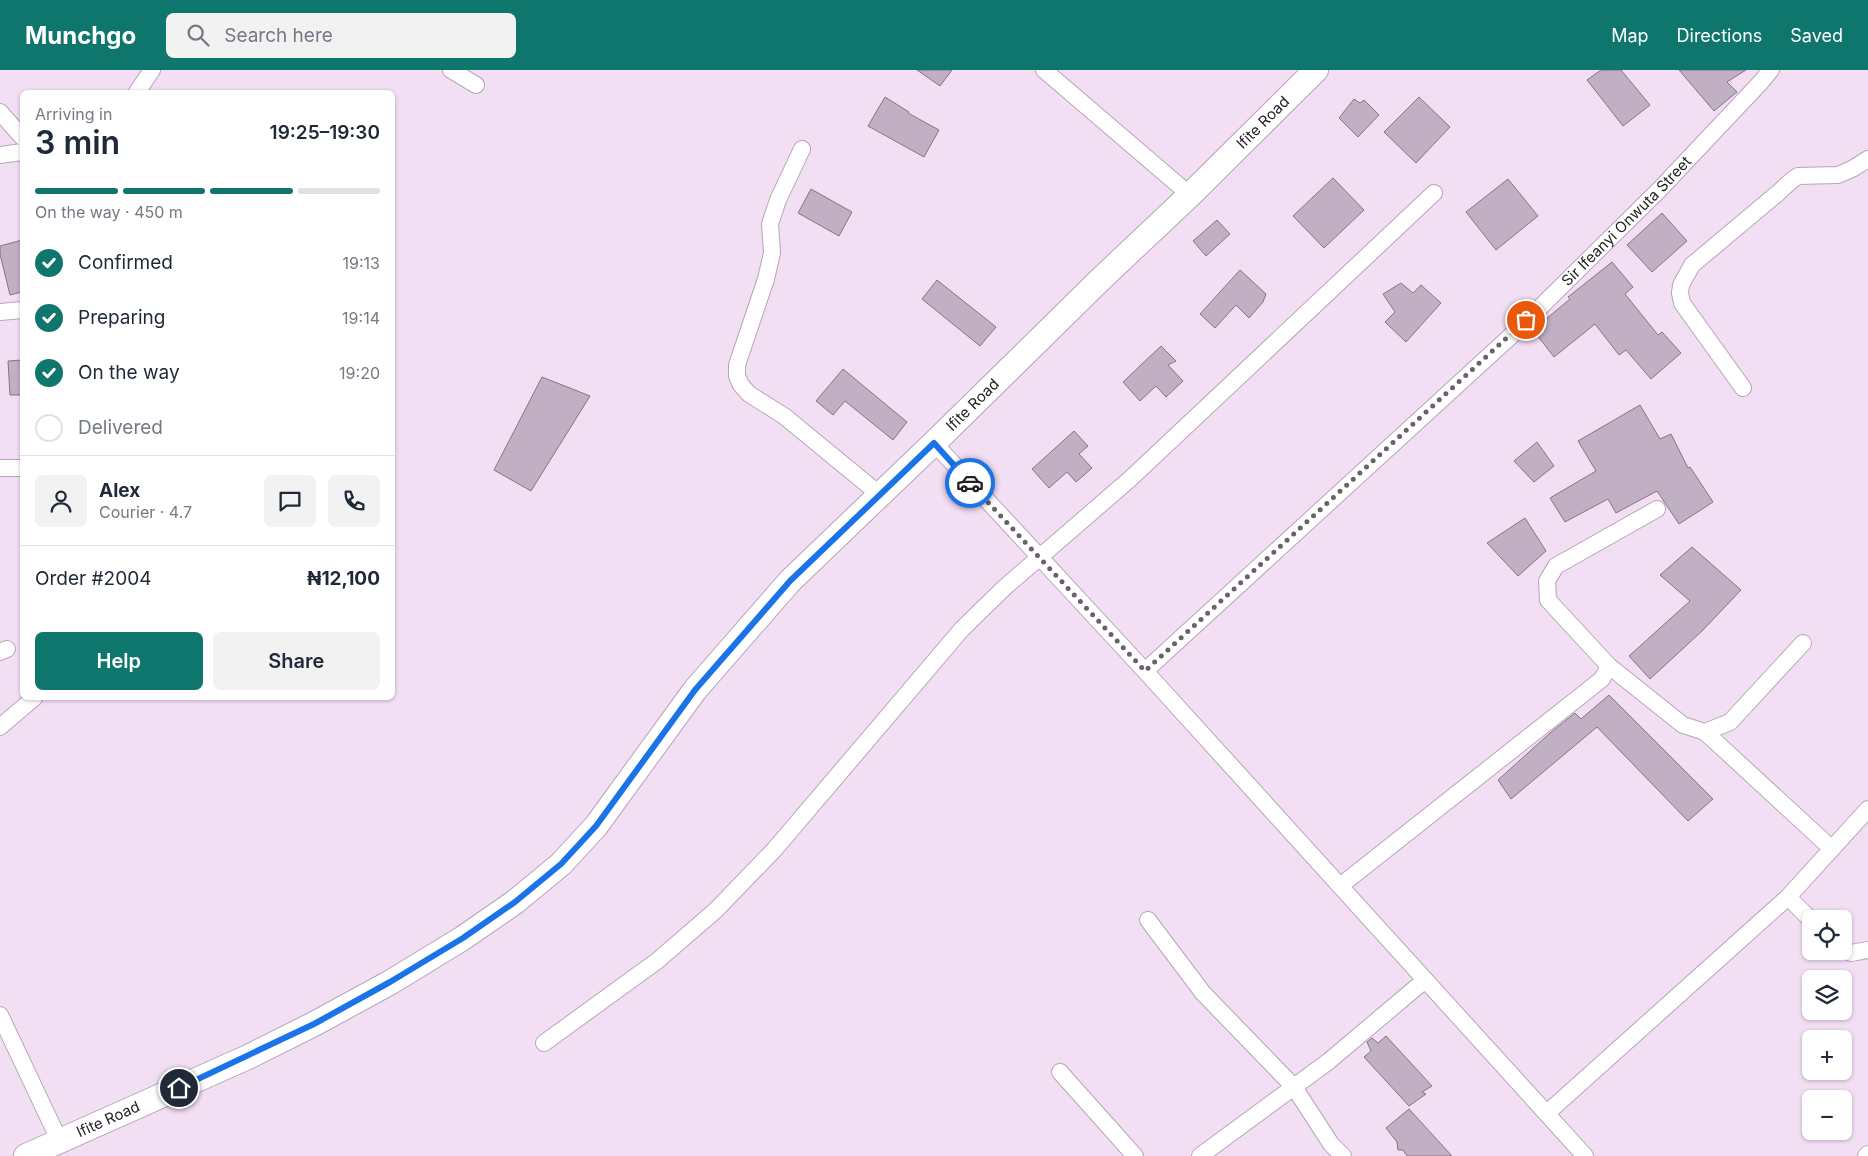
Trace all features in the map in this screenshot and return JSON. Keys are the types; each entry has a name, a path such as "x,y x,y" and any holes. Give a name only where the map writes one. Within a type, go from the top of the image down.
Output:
{"street":[{"path":"138,90 152,70"},
{"path":"451,70 476,85"},
{"path":"1044,70 1190,195"},
{"name":"Ifite Road","path":"26,1156 239,1061 314,1024 390,982 463,938 515,902 561,864 596,826 695,690 790,581 1190,195 1316,70"},
{"name":"Sir Ifeanyi Onwuta Street","path":"1145,671 1513,334 1660,188 1762,82 1771,70"},
{"path":"0,112 20,135"},
{"path":"802,149 778,200 770,224 772,253 766,279 742,347 736,376 741,386 749,394 784,416 879,494"},
{"path":"0,155 20,152"},
{"path":"1743,388 1682,303 1681,284 1692,265 1792,180 1798,176 1838,175 1868,159"},
{"path":"544,1043 657,961 716,910 774,850 962,629 1004,588 1130,479 1434,193"},
{"path":"0,312 20,310"},
{"path":"934,443 1145,671 1585,1156"},
{"path":"0,468 20,468"},
{"path":"1658,509 1556,566 1547,582 1548,600 1609,666 1683,725 1705,732 1832,849"},
{"path":"1705,732 1730,722 1803,643"},
{"path":"1340,886 1602,679 1609,666"},
{"path":"0,727 32,700"},
{"path":"1547,1114 1788,897 1868,809"},
{"path":"1788,897 1802,911"},
{"path":"1148,920 1203,993 1294,1087 1331,1144 1343,1156"},
{"path":"1852,953 1868,950"},
{"path":"1200,1156 1329,1061 1425,980"},
{"path":"0,1015 60,1142"},
{"path":"1060,1072 1135,1156"}],"building":[{"path":"917,70 952,70 940,86"},
{"path":"1601,70 1621,70 1650,105 1623,126 1587,80"},
{"path":"1679,70 1746,70 1727,82 1737,92 1714,111"},
{"path":"885,97 908,113 939,130 924,157 868,126"},
{"path":"1419,97 1450,127 1416,163 1384,132"},
{"path":"1354,99 1360,103 1364,100 1379,115 1358,137 1339,118"},
{"path":"1333,178 1364,210 1324,248 1293,216"},
{"path":"1508,179 1538,216 1496,250 1466,212"},
{"path":"811,189 852,212 839,236 798,213"},
{"path":"1662,213 1687,241 1652,272 1627,245"},
{"path":"1217,220 1230,234 1206,256 1193,241"},
{"path":"20,241 20,292 10,295 0,254 0,246"},
{"path":"1612,262 1633,287 1625,294 1658,335 1662,332 1681,353 1651,379 1626,350 1619,355 1595,324 1554,357 1533,330 1570,299 1568,297"},
{"path":"1240,270 1266,294 1263,302 1249,318 1236,305 1215,328 1200,314"},
{"path":"937,280 996,327 980,346 922,299"},
{"path":"1401,283 1413,293 1421,285 1441,303 1406,342 1385,322 1395,312 1383,294"},
{"path":"1161,346 1176,361 1168,365 1183,381 1166,397 1156,386 1140,401 1123,382"},
{"path":"20,360 20,395 10,395 8,361"},
{"path":"843,369 907,422 893,440 845,401 833,415 816,401"},
{"path":"542,377 590,396 531,491 494,470"},
{"path":"1640,405 1660,439 1671,434 1688,468 1690,467 1713,502 1679,524 1657,491 1616,513 1608,499 1565,522 1550,498 1596,471 1578,441"},
{"path":"1074,431 1088,446 1079,454 1092,468 1076,482 1067,472 1049,488 1032,469"},
{"path":"1537,442 1554,466 1534,482 1514,461"},
{"path":"1525,518 1546,551 1518,576 1487,543"},
{"path":"1692,547 1741,590 1702,631 1650,679 1629,656 1690,601 1660,575"},
{"path":"1609,695 1713,799 1688,821 1597,727 1511,799 1498,780 1575,713 1581,719"},
{"path":"1386,1036 1432,1086 1422,1092 1426,1094 1409,1106 1364,1057 1371,1051 1367,1042 1372,1038 1378,1043"},
{"path":"1409,1109 1452,1156 1407,1156 1403,1150 1398,1150 1397,1142 1386,1128"}],"way so far":[{"path":"970,483 1145,671 1526,320"}],"route":[{"path":"179,1088 314,1024 390,982 463,938 515,902 561,864 596,826 695,690 790,581 934,443 970,483"}]}
